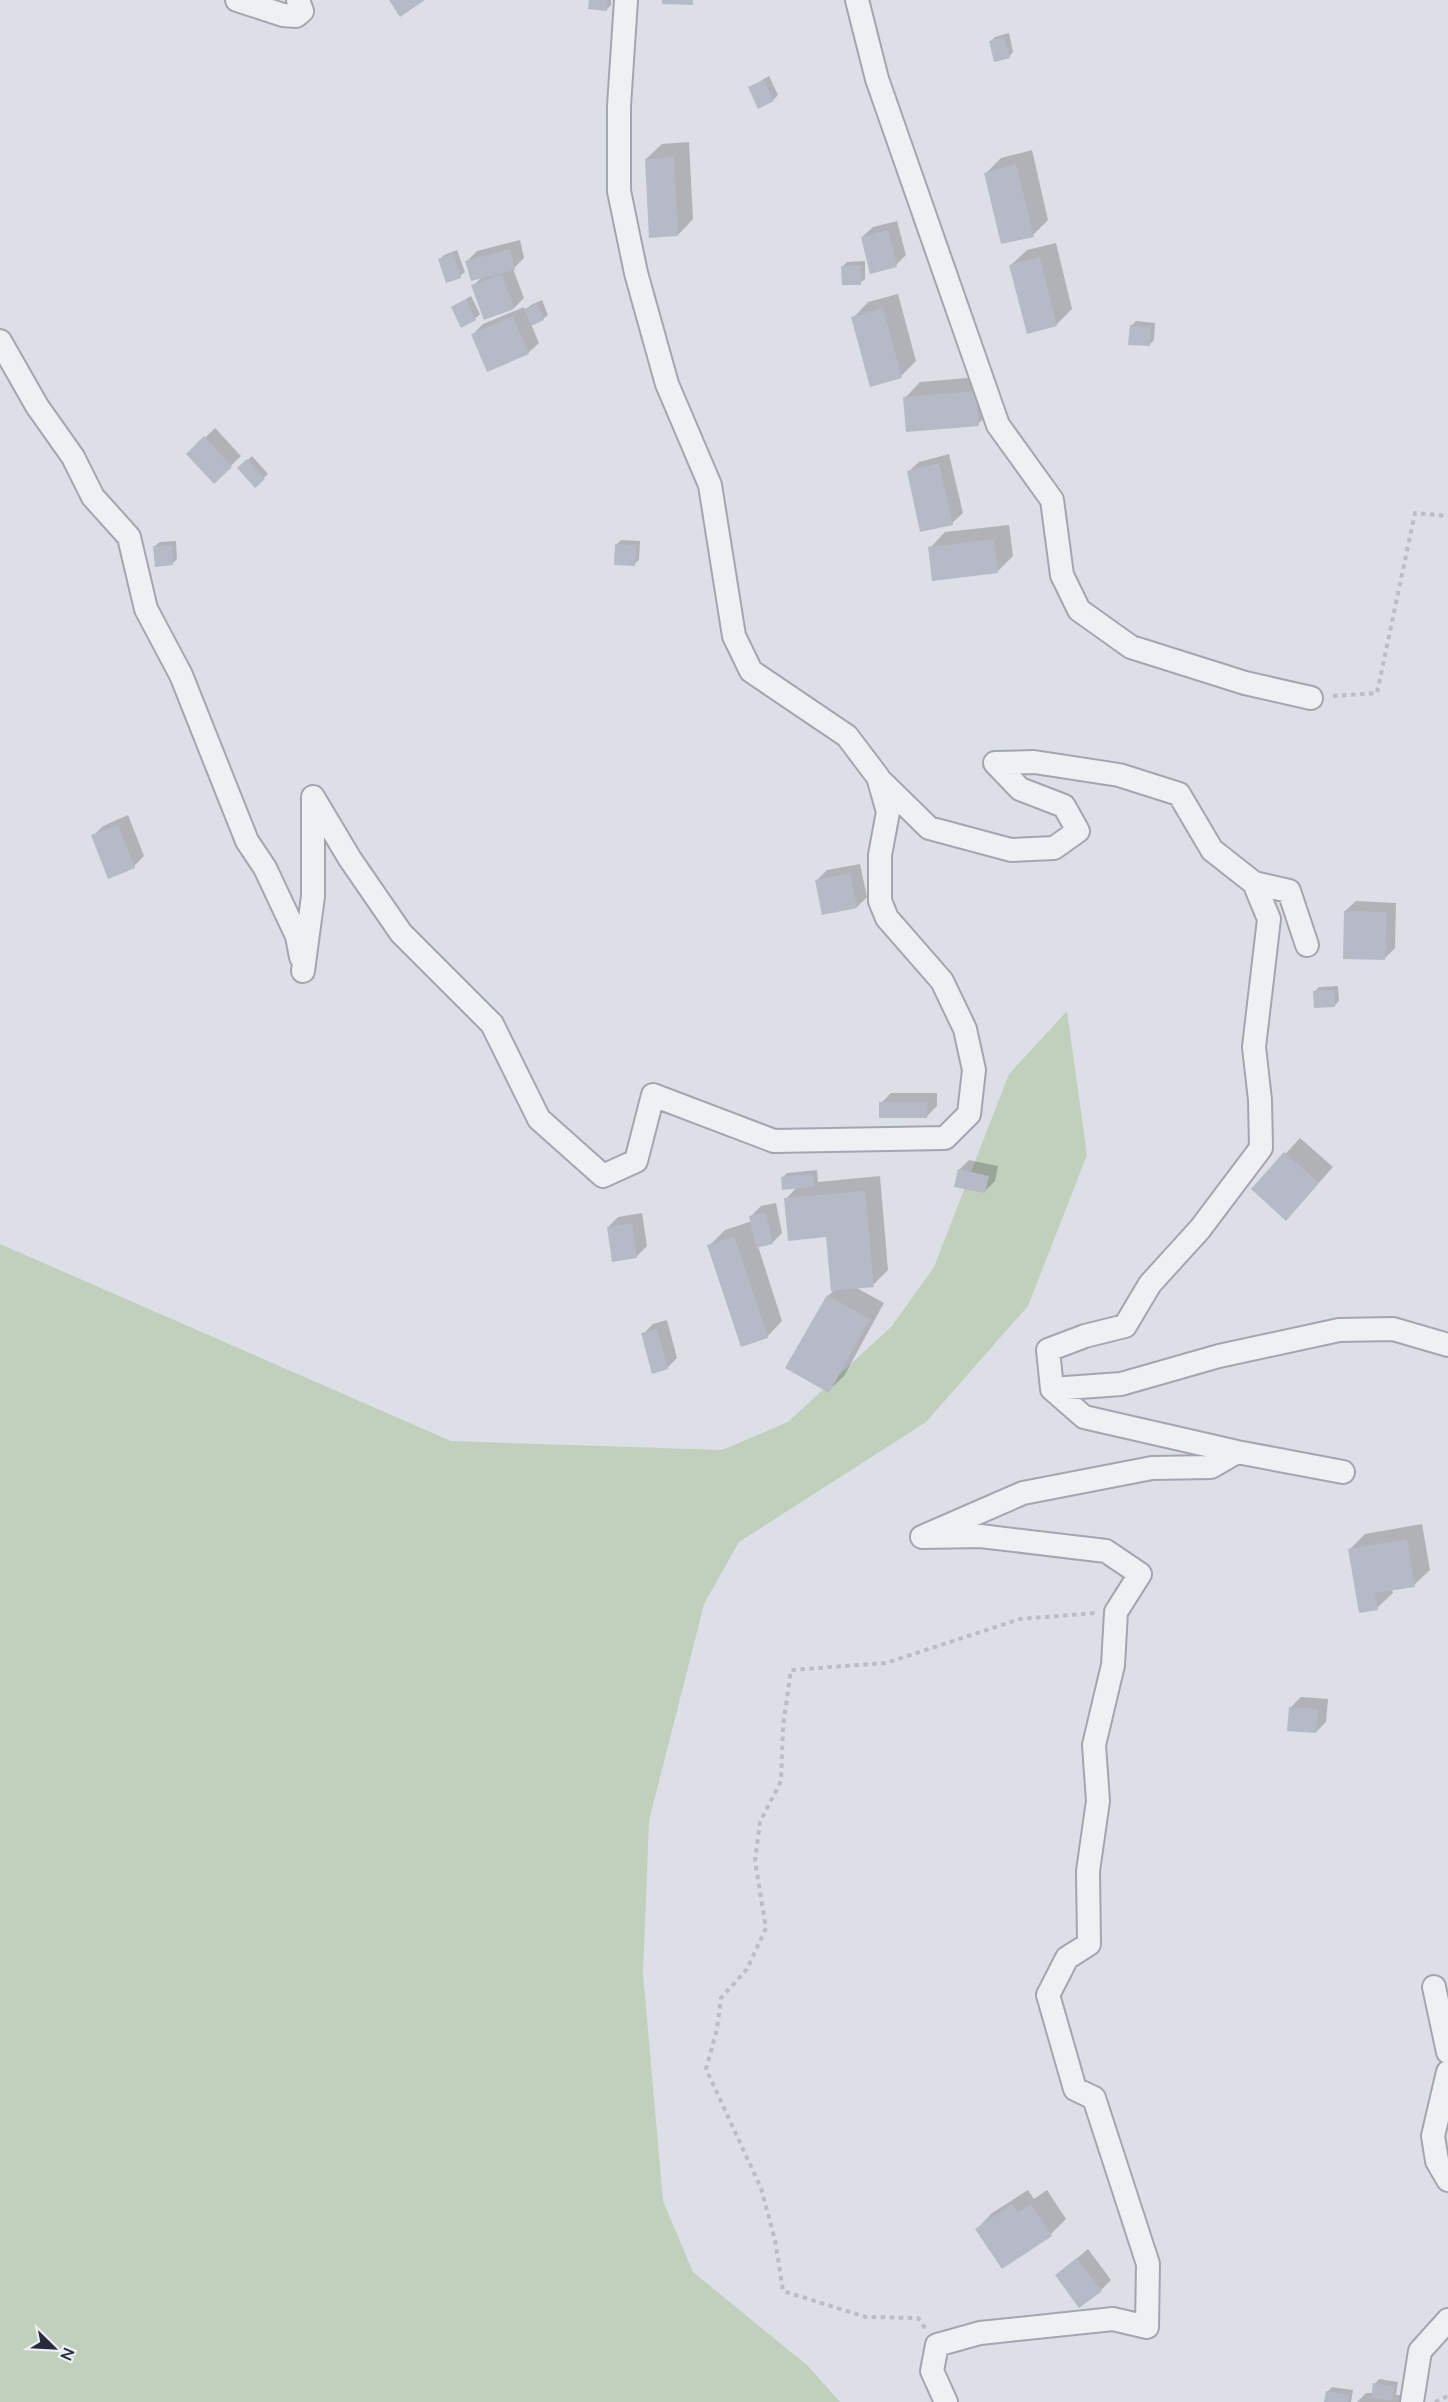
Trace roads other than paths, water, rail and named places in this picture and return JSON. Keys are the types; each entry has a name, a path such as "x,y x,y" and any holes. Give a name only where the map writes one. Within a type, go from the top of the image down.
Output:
{"street":[{"path":"237,0 283,15 296,16 302,11 298,0"},
{"path":"626,0 618,106 619,191 636,273 667,384 710,485 734,636 752,671 847,736 878,777 929,828 1011,850 1054,848 1078,831 1064,806 1020,789 995,763 1034,762 1119,775 1179,794 1212,850 1254,883 1289,891 1307,945"},
{"path":"857,0 876,79 998,424 1052,500 1062,575 1079,609 1131,646 1245,683 1311,698"},
{"path":"0,341 37,406 73,457 93,497 129,537 146,609 181,675 247,841 265,868 297,936 303,971 313,896 313,797 350,859 401,933 492,1024 539,1119 603,1176 636,1161 653,1095 774,1141 945,1138 969,1114 974,1070 965,1029 942,981 887,918 880,902 880,855 888,812 878,777"},
{"path":"1254,883 1269,919 1254,1047 1260,1100 1261,1148 1200,1229 1150,1284 1125,1326 1085,1336 1048,1350 1052,1389 1084,1417 1237,1452 1343,1472"},
{"path":"1052,1389 1121,1384 1219,1356 1339,1330 1393,1329 1448,1345"},
{"path":"946,2402 932,2371 937,2345 980,2333 1113,2319 1147,2327 1148,2264 1094,2098 1075,2089 1048,1995 1067,1958 1089,1944 1088,1871 1098,1801 1094,1745 1113,1665 1116,1612 1140,1574 1106,1551 980,1536 922,1537 1023,1493 1152,1468 1211,1467 1237,1452"},
{"path":"1434,1987 1448,2052"},
{"path":"1448,2072 1433,2136 1437,2161 1448,2180"},
{"path":"1412,2402 1419,2351 1448,2320"}]}
